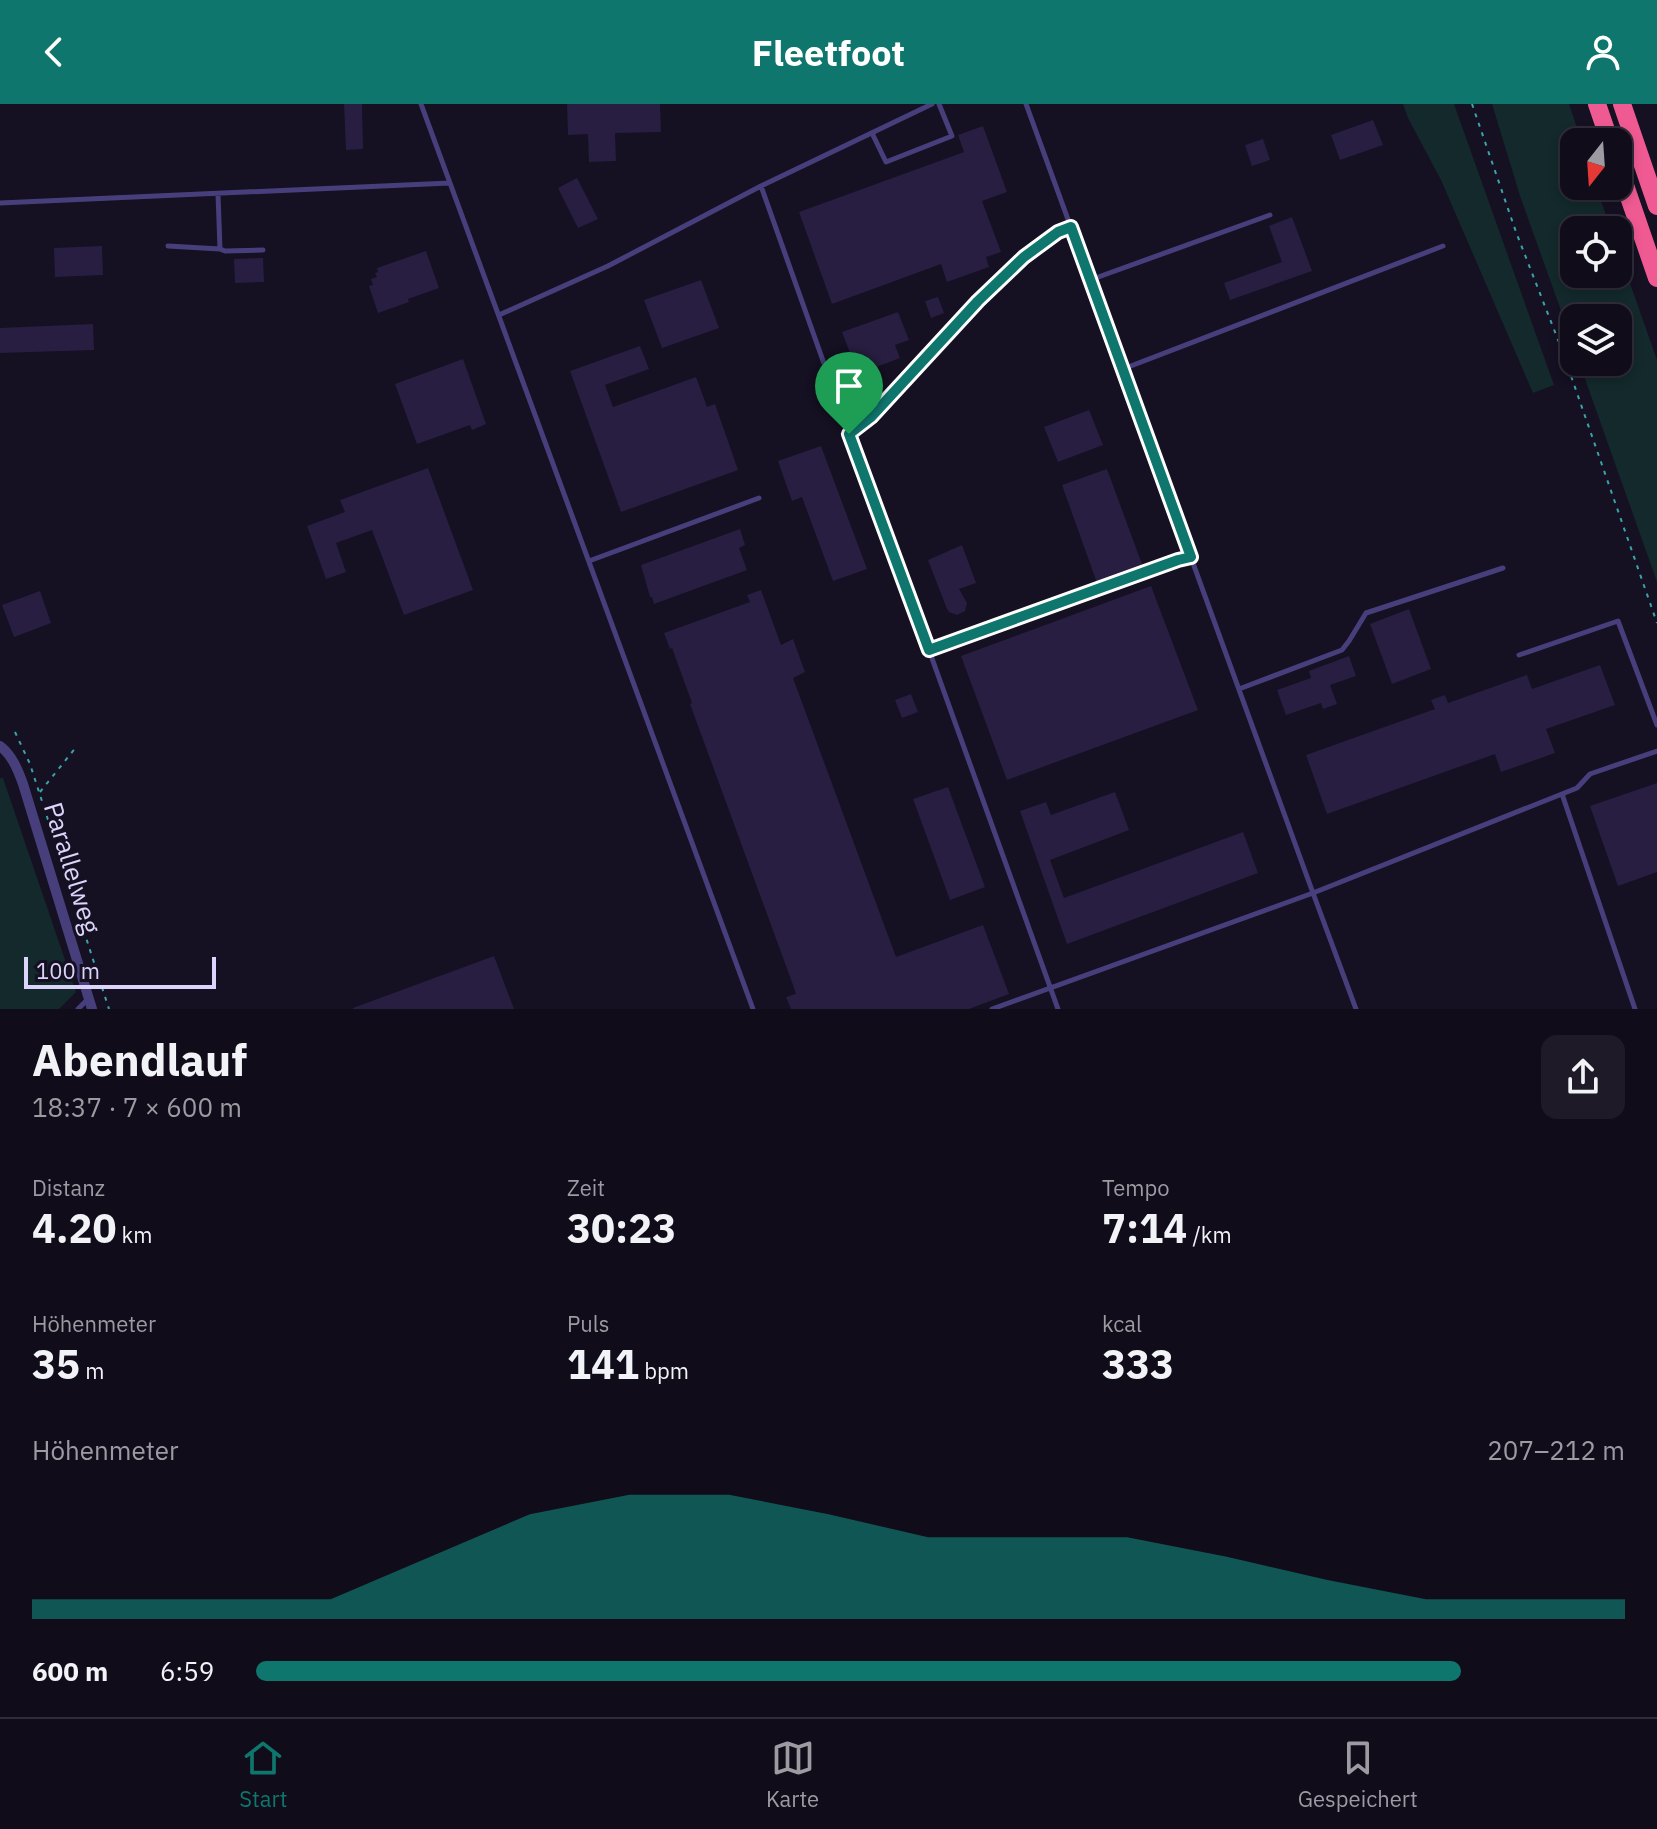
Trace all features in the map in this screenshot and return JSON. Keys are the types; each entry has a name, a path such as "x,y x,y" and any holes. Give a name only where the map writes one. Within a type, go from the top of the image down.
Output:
{"highway":[{"path":"1597,104 1605,128"},
{"path":"1622,104 1657,206"},
{"path":"1630,200 1657,278"}],"street":[{"name":"Parallelweg","path":"0,746 16,765 23,784 90,1004"}],"lane":[{"path":"421,104 753,1009"},
{"path":"499,315 608,266 761,186 932,104"},
{"path":"872,133 886,162 952,136 939,104"},
{"path":"1026,104 1356,1009"},
{"path":"0,203 450,183"},
{"path":"761,186 1058,1009"},
{"path":"218,194 220,249"},
{"path":"1090,280 1270,215"},
{"path":"849,434 871,417 978,301 1024,257 1058,232 1071,227"},
{"path":"168,246 225,251 263,250"},
{"path":"1123,369 1443,246"},
{"path":"589,561 759,498"},
{"path":"929,650 1191,557"},
{"path":"1239,689 1342,650 1366,613 1503,568"},
{"path":"1519,655 1618,621 1657,725"},
{"path":"992,1009 1313,893 1577,788 1590,774 1657,751"},
{"path":"1562,794 1635,1009"},
{"path":"78,1009 90,1004"}],"path":[{"path":"1472,104 1657,623"},
{"path":"15,732 30,764 109,1009"},
{"path":"39,793 77,746"}],"green space":[{"path":"1403,104 1454,104 1554,385 1533,393 1441,180"},
{"path":"1492,104 1569,104 1577,128 1560,128 1560,200 1601,200 1606,216 1560,216 1560,288 1632,288 1657,360 1657,582 1584,376 1632,376 1632,304 1560,304 1560,308 1520,196"},
{"path":"0,778 3,778 76,992 59,1009 0,1009"}],"building":[{"path":"344,104 362,104 363,149 346,150"},
{"path":"567,104 660,104 661,132 615,133 616,161 589,162 588,134 568,135"},
{"path":"1373,120 1383,145 1340,160 1331,135"},
{"path":"983,126 1007,192 982,201 1001,252 986,257 989,267 947,282 941,264 832,304 799,212 964,152 958,135"},
{"path":"1263,139 1270,160 1252,166 1245,145"},
{"path":"577,178 598,219 578,228 558,188"},
{"path":"1292,217 1312,271 1230,300 1224,283 1282,262 1269,226"},
{"path":"102,246 103,275 55,277 54,248"},
{"path":"426,251 439,288 378,313 369,286 373,285 371,279 377,277 377,268"},
{"path":"263,258 264,282 235,283 234,259"},
{"path":"701,280 719,328 662,348 644,300"},
{"path":"938,297 944,313 931,318 925,301"},
{"path":"898,312 909,340 895,345 900,358 858,374 842,332"},
{"path":"93,324 94,350 0,353 0,328"},
{"path":"640,346 649,369 605,385 613,407 696,377 707,407 715,404 738,470 621,512 570,371"},
{"path":"463,359 486,424 472,430 470,425 417,444 395,384"},
{"path":"1089,410 1103,445 1058,462 1044,427"},
{"path":"821,446 867,569 833,581 802,497 792,501 778,461"},
{"path":"428,468 473,590 404,615 372,530 336,543 346,572 326,579 307,526 345,512 340,500"},
{"path":"1107,469 1143,567 1097,583 1062,485"},
{"path":"740,529 745,545 739,548 747,570 654,604 641,565"},
{"path":"962,545 976,583 959,589 967,603 965,611 957,615 947,609 928,560"},
{"path":"1151,586 1198,710 1007,780 961,656"},
{"path":"761,590 781,645 793,639 805,672 793,678 896,957 983,925 1009,994 969,1009 791,1009 786,997 796,994 793,985 664,633 750,602 747,595"},
{"path":"40,591 51,623 14,637 2,605"},
{"path":"1409,609 1431,669 1392,684 1370,624"},
{"path":"1349,656 1356,676 1330,685 1337,704 1323,709 1321,703 1286,715 1277,690 1311,678 1309,671"},
{"path":"1600,665 1615,705 1546,729 1555,753 1501,772 1495,754 1327,814 1306,755 1435,709 1431,700 1445,695 1448,703 1527,675 1532,689"},
{"path":"911,694 918,712 902,718 895,700"},
{"path":"1657,783 1657,872 1618,886 1590,806"},
{"path":"948,787 985,887 950,900 913,799"},
{"path":"1115,792 1129,830 1050,860 1064,898 1243,832 1258,873 1067,944 1020,811 1046,802 1051,815"},
{"path":"494,956 514,1009 353,1009 353,1008"}],"route":[{"path":"1071,227 1191,557 929,650 849,434 871,417 978,301 1024,257 1058,232 1071,227"}]}
